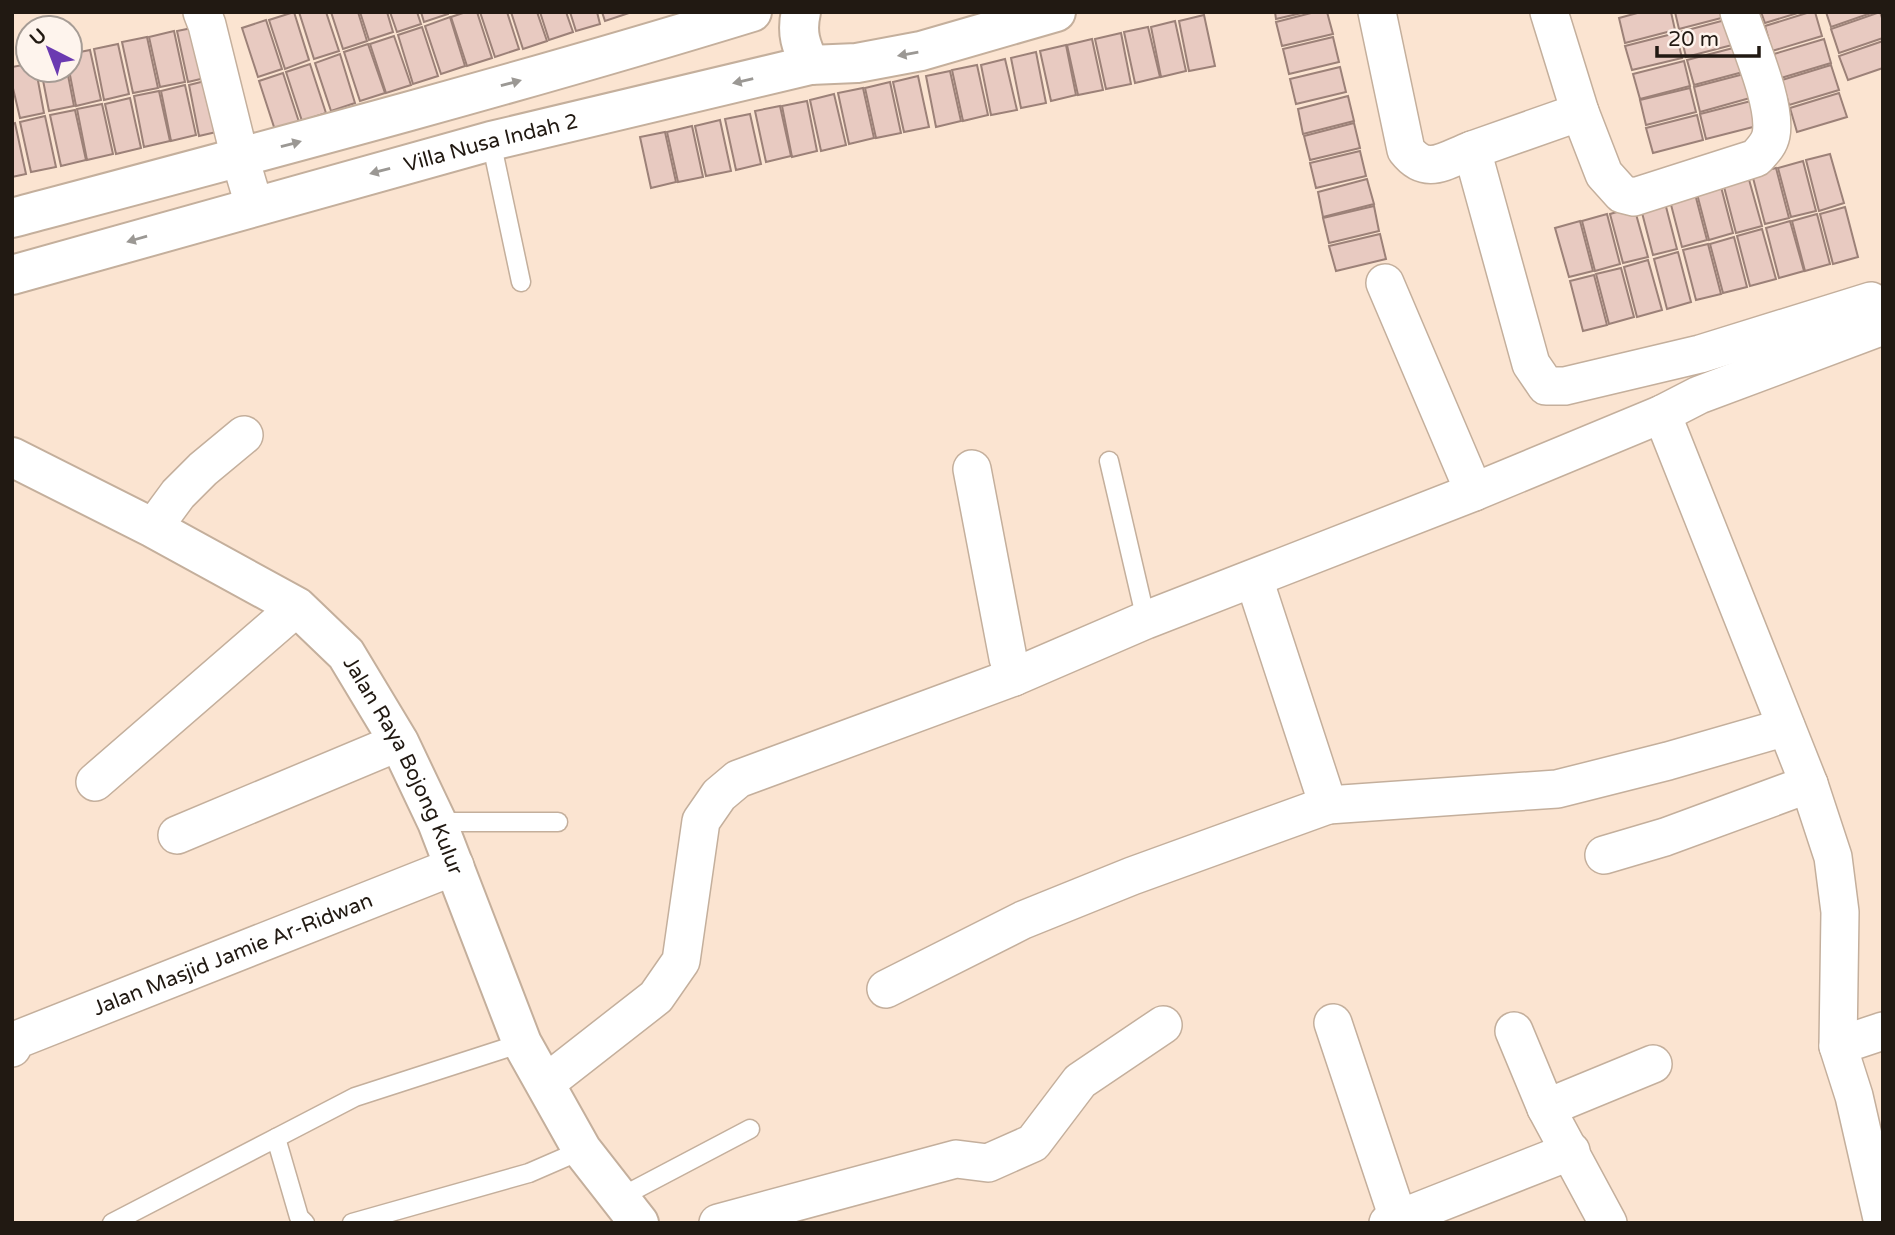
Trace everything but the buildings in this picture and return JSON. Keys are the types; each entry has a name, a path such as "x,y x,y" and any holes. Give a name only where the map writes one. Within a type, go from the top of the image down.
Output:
{"main road":[{"path":"12,218 608,56 752,12"},
{"path":"801,12 798,27 800,44 810,65"},
{"name":"Villa Nusa Indah 2","path":"12,275 254,205 491,141 810,65 857,63 921,51 976,24 1056,12"},
{"path":"162,178 174,229"},
{"name":"Jalan Raya Bojong Kulur","path":"12,457 153,528 297,607 345,654 399,742 437,822 522,1043 582,1150 629,1210"}],"street":[{"path":"202,12 254,205"},
{"path":"1377,12 1406,150 1420,164 1428,166 1580,112"},
{"path":"1549,12 1580,112 1604,174 1622,194 1634,197 1756,158 1765,148 1771,137 1772,112 1739,12"},
{"path":"1472,150 1531,364 1546,386 1564,386 1700,355 1879,322"},
{"path":"1385,283 1474,492"},
{"path":"546,1083 656,997 681,961 701,821 719,795 738,779 1014,677 1146,621 1474,492 1662,414 1699,395 1879,322"},
{"path":"1662,414 1809,784 1833,857 1840,912 1838,1046 1854,1096 1883,1223"},
{"path":"153,528 178,495 203,469 244,435"},
{"path":"972,469 1008,658 1014,677"},
{"path":"1254,579 1328,805"},
{"path":"95,782 297,607"},
{"path":"886,989 1023,920 1132,876 1328,805 1557,789 1786,727"},
{"path":"177,835 399,742"},
{"path":"1604,855 1665,837 1809,784"},
{"name":"Jalan Masjid Jamie Ar-Ridwan","path":"14,1039 455,866"},
{"path":"1333,1023 1393,1220 1571,1151"},
{"path":"718,1223 956,1159 988,1163 1033,1143 1080,1081 1163,1025"},
{"path":"1514,1031 1546,1108 1608,1223"},
{"path":"1838,1046 1883,1031"},
{"path":"1546,1108 1653,1064"}],"lane":[{"path":"491,141 521,282"},
{"path":"1109,461 1146,621"},
{"path":"437,822 558,821"},
{"path":"112,1223 355,1097 522,1043"},
{"path":"629,1210 750,1129"},
{"path":"276,1138 299,1217 305,1223"},
{"path":"352,1223 529,1173 582,1150"}]}
